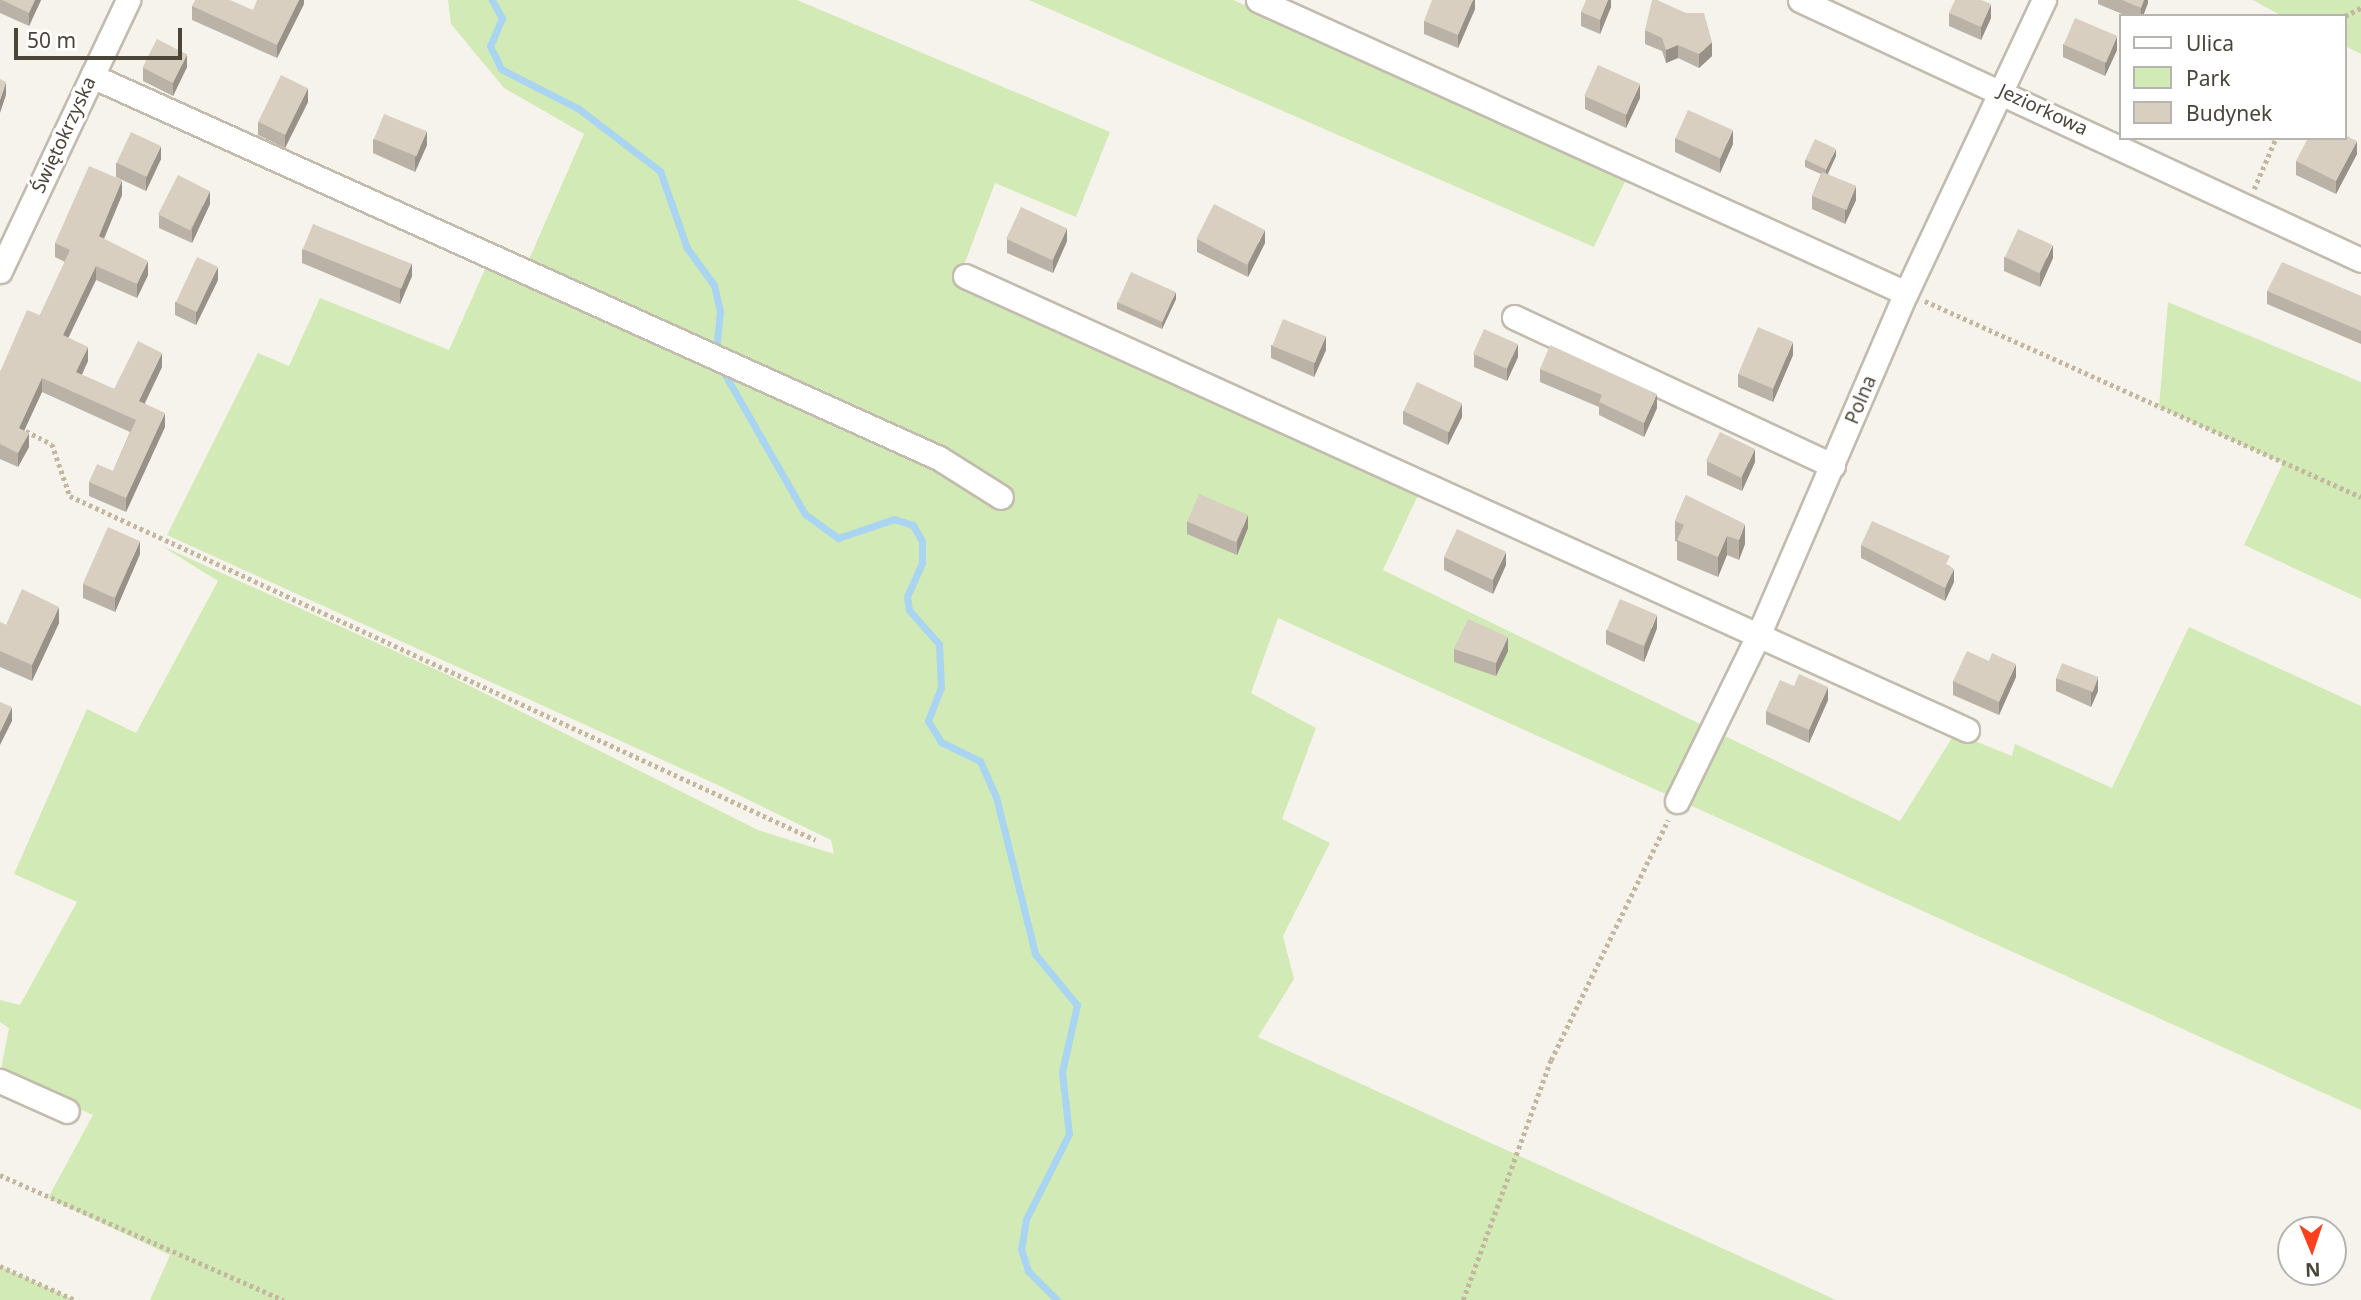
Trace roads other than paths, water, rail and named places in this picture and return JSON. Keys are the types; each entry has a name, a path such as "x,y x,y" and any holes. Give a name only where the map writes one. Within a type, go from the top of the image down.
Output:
{"street":[{"name":"Świętokrzyska","path":"0,271 128,0"},
{"path":"1258,0 1906,293"},
{"name":"Jeziorkowa","path":"1800,0 2003,91 2361,260"},
{"name":"Polna","path":"1677,801 1758,636 1906,293 2044,0"},
{"path":"92,76 709,360 939,458 1001,497"},
{"path":"965,276 1968,730"},
{"path":"1514,317 1833,466"},
{"path":"0,1081 66,1111"}],"waterway":[{"path":"492,0 502,18 490,46 501,69 579,109 660,171 687,248 714,285 720,311 716,352"},
{"path":"719,364 805,514 838,538 894,519 913,525 922,541 922,563 907,596 909,610 939,644 941,687 928,721 941,742 980,761 996,797 1035,954 1077,1005 1062,1072 1069,1134 1026,1219 1021,1249 1028,1271 1057,1300"}]}
